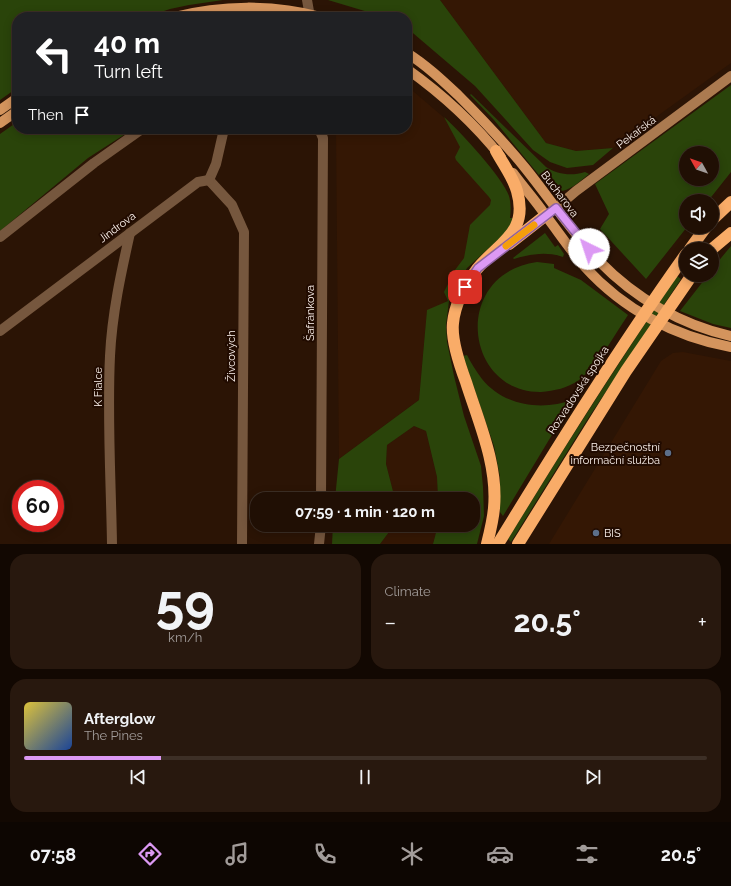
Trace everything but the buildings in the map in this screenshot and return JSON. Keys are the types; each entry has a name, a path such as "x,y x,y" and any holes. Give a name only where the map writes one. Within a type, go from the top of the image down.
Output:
{"highway":[{"path":"487,544 494,508 492,466 487,446 461,368 454,340 453,325 455,311 461,294 469,280 478,268 508,239 519,220 517,191 496,151"},
{"path":"719,213 731,202"},
{"path":"478,268 546,215"},
{"path":"719,243 731,233"},
{"name":"Rozvadovská spojka","path":"498,544 551,457 616,356 679,264"},
{"path":"518,544 626,371 687,282"}],"main road":[{"path":"198,12 240,8 266,8 287,12"},
{"name":"Bucharova","path":"412,57 439,78 481,117 517,159 599,261 617,278 645,300 682,320 731,336"},
{"path":"412,73 456,108 472,124 496,151 585,266 609,289 628,304 653,320 685,336 702,342 731,347"},
{"path":"0,110 12,102"},
{"path":"0,123 12,115"},
{"path":"546,215 556,208"}],"street":[{"path":"306,0 308,12"},
{"name":"Pekařská","path":"556,208 576,191 731,76"},
{"path":"0,237 94,163 135,134"},
{"path":"209,180 216,164 223,134"},
{"name":"Šafránkova","path":"321,492 324,138 322,134"},
{"name":"Jindrova","path":"0,331 198,182 209,180"},
{"name":"Živcových","path":"209,180 232,205 244,232 242,544"},
{"name":"K Fialce","path":"112,544 109,395 110,355 116,296 130,233"},
{"path":"319,544 320,532"}],"shaded area":[{"path":"440,0 731,0 731,63 613,148 576,151 546,143"},
{"path":"412,90 448,121 490,167 510,198 510,218 514,218 493,244 467,268 449,301 427,311 419,400 339,459 336,134 412,134"},
{"name":"Bezpečnostní informační služba","path":"683,352 731,361 731,544 549,544 661,361 673,353"},
{"path":"414,426 426,431 437,477 438,492 393,492 386,464 387,445"},
{"path":"389,532 436,532 433,544 380,544"}],"green space":[{"path":"0,0 223,0 189,5 161,12 12,12 12,92 0,100"},
{"path":"328,0 440,0 546,143 576,151 613,148 593,165 567,168 550,162 533,150 475,86 412,32 412,12 368,12"},
{"path":"731,85 731,172 714,194 679,194 679,234 681,234 646,279 600,229 609,214 595,184"},
{"path":"471,94 546,167 555,172 565,174 585,172 589,174 576,184 563,191 552,191 494,120 470,95"},
{"path":"444,117 470,143 499,178 509,196 511,207 510,218 514,218 510,229 467,268 449,301 446,325 447,342 454,376 464,416 481,466 484,516 480,532 480,492 438,492 437,477 426,431 414,426 387,445 386,464 393,492 336,492 339,459 419,400 427,310 448,301 444,292 455,270 464,258 470,225 490,205 491,200 489,197 456,160 455,157 460,147"},
{"path":"12,126 12,134 125,134 88,158 0,231 0,134"},
{"path":"545,233 555,247 558,245 564,254 563,257 545,254 513,258"},
{"path":"731,246 731,328 713,324 680,311 703,282 719,282 719,261"},
{"path":"537,262 554,264 554,268 581,280 628,315 600,358 587,373 579,380 561,389 541,392 515,387 496,374 483,354 478,332 480,309 491,288 509,271"},
{"path":"677,276 679,278 679,282 587,420 511,542 508,539 612,374"},
{"path":"467,355 482,379 491,388 512,400 524,404 548,405 573,400 503,516 500,512 500,477 494,446 463,356"},
{"path":"333,532 389,532 380,544 332,544"},
{"path":"436,532 480,532 477,544 433,544"}],"slow traffic":[{"path":"506,246 534,225"}],"place":[{"name":"Bezpečnostní informační služba","path":"668,453"},
{"name":"BIS","path":"596,533"}],"route":[{"path":"465,287 478,268 556,208 589,249"}]}
